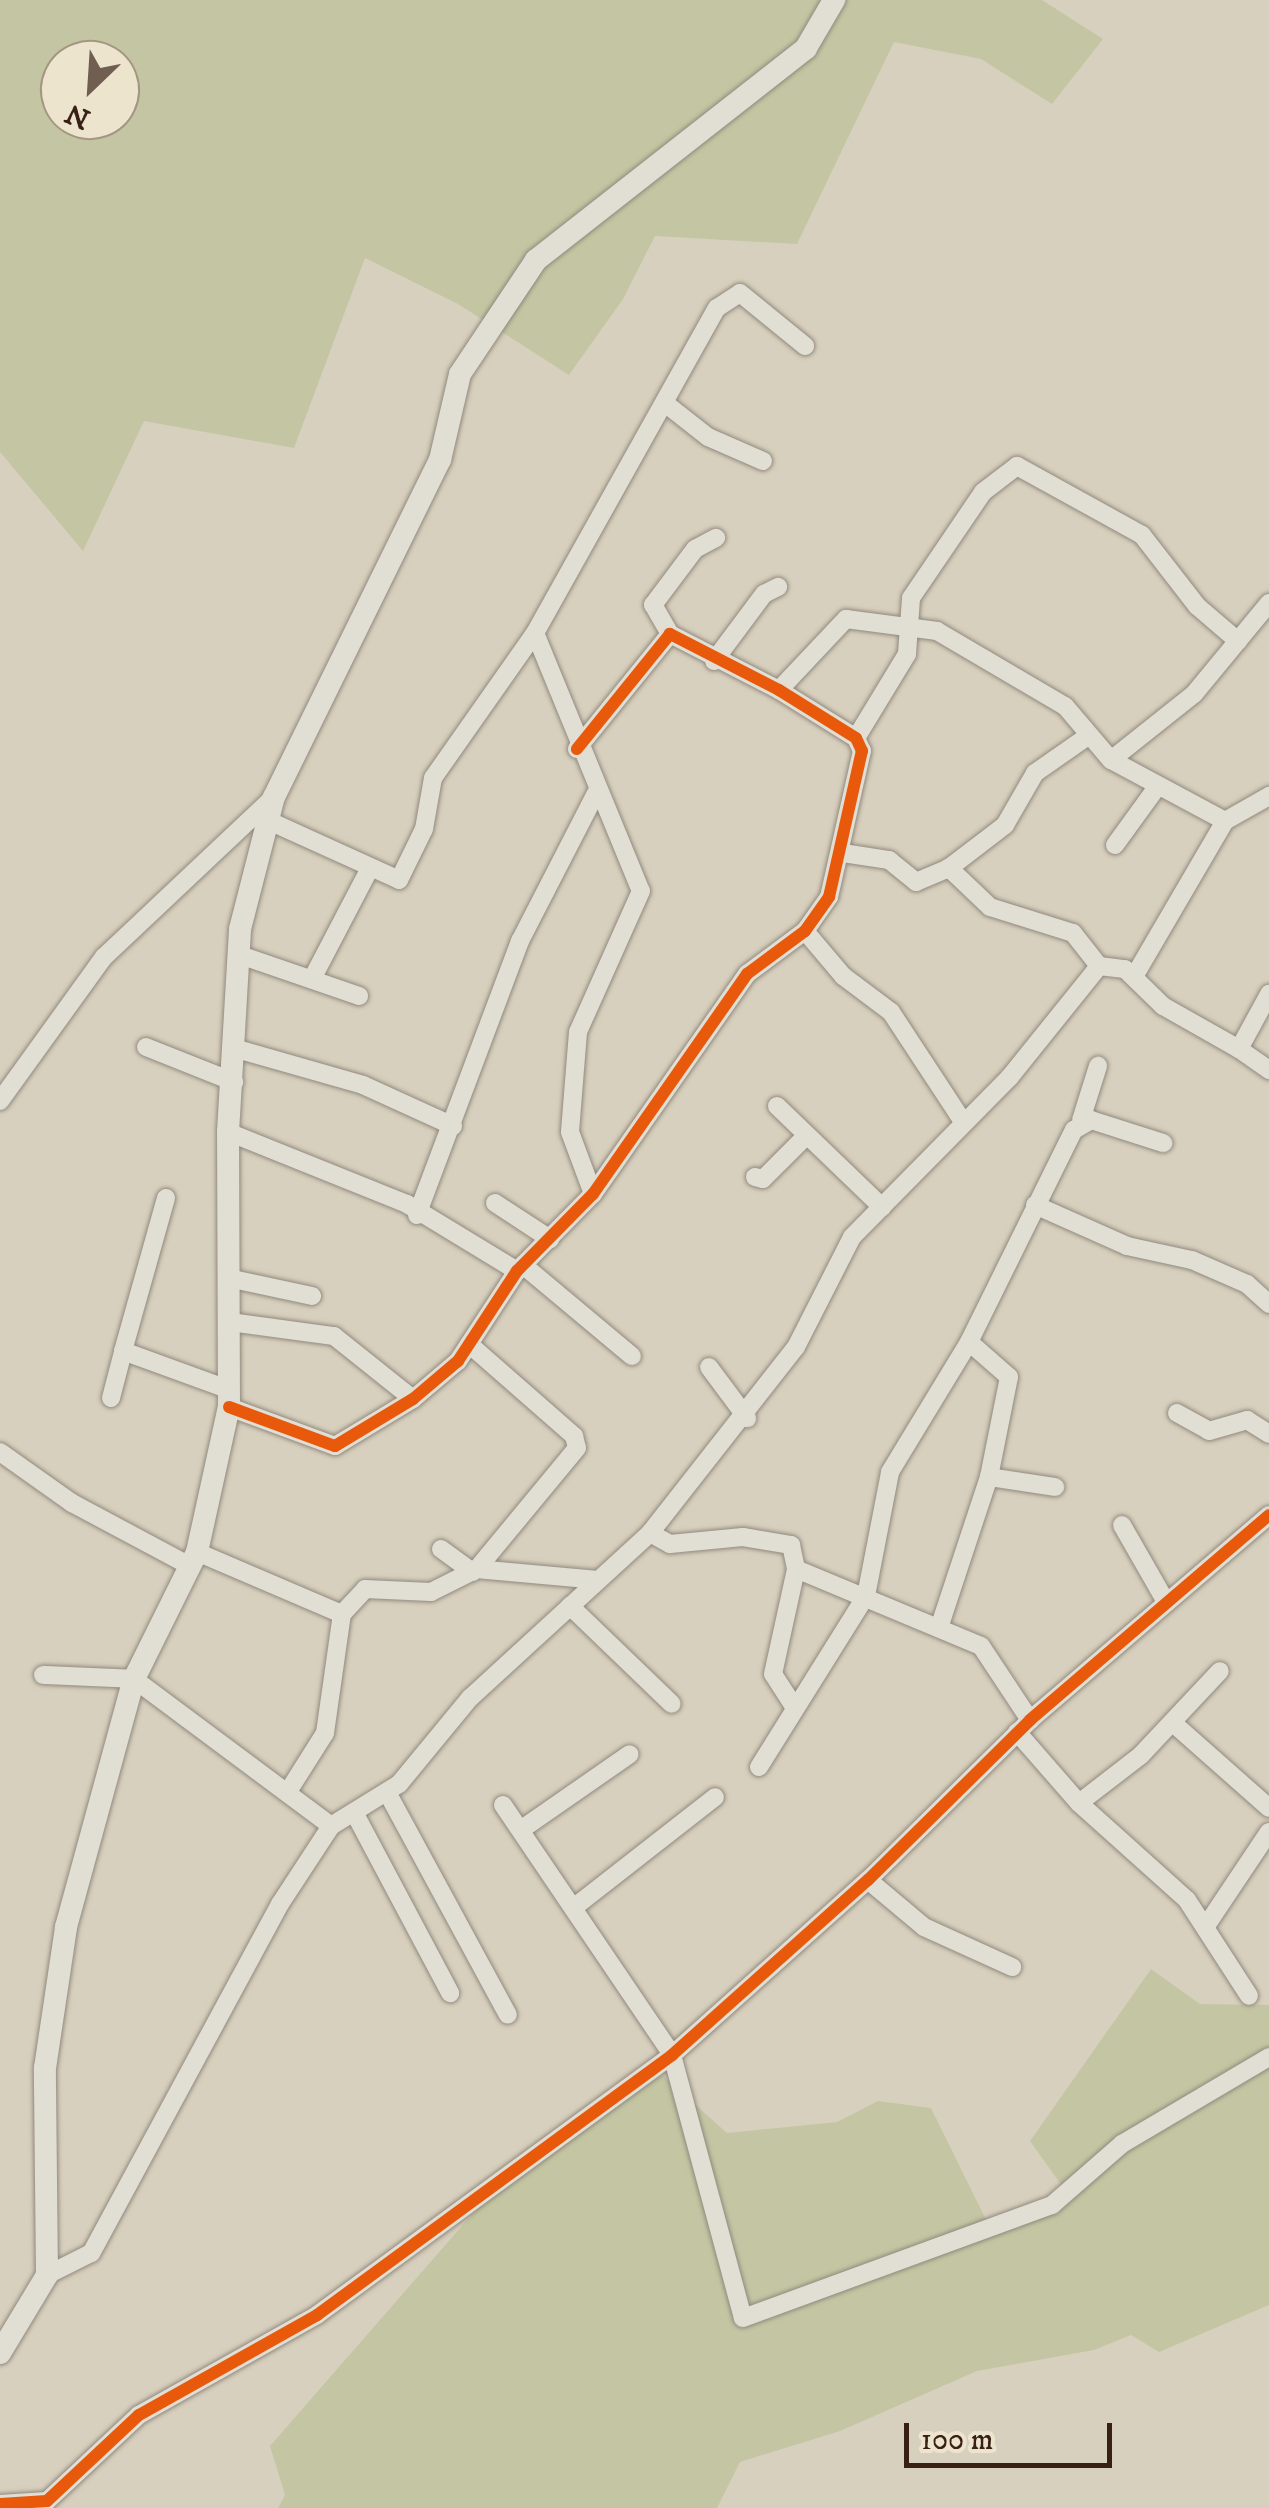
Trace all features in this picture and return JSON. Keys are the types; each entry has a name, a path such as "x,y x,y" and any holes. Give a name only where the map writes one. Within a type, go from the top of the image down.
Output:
{"main road":[{"path":"0,2353 5,2328 47,2275 50,2016 134,1678 194,1559 229,1399 228,1132 237,1050 240,954 274,797 440,460 460,374 536,260 806,48 834,0"}],"street":[{"path":"267,820 392,882 403,876 424,829 432,778 534,634 666,404 699,335 732,294 805,346"},
{"path":"666,404 708,438 763,461"},
{"path":"856,738 914,630 910,598 982,492 1017,466 1142,535 1197,606 1238,641"},
{"path":"124,1352 335,1446 413,1399 470,1344 520,1268 594,1194 747,974 805,931 829,896 843,854 862,751 856,738 779,690 714,661 670,634 653,604 699,544 716,538"},
{"path":"714,661 764,594 778,588"},
{"path":"1111,760 1194,694 1269,603"},
{"path":"779,690 846,618 938,631 1006,678 1042,691 1111,760 1224,821"},
{"path":"534,634 577,749 641,891 578,1032 570,1132 594,1194"},
{"path":"577,749 670,634"},
{"path":"843,854 889,860 916,882 949,868 1005,825 1035,773 1088,736"},
{"path":"1115,845 1157,787"},
{"path":"418,1215 520,941 596,793"},
{"path":"1135,975 1224,821 1269,796"},
{"path":"0,1101 104,957 274,797"},
{"path":"949,868 990,907 1073,933 1099,966 1135,975 1163,1006 1269,1070"},
{"path":"312,978 368,870"},
{"path":"805,931 843,976 892,1012 962,1120"},
{"path":"240,954 359,996"},
{"path":"47,2275 90,2253 280,1904 331,1826 388,1794 470,1698 650,1533 747,1418 796,1347 852,1237 962,1120 1010,1078 1099,966"},
{"path":"1239,1050 1269,994"},
{"path":"146,1047 234,1082"},
{"path":"237,1050 363,1085 452,1126"},
{"path":"760,1767 866,1596 890,1472 968,1342 1081,1120 1098,1066"},
{"path":"777,1106 882,1206"},
{"path":"1081,1120 1163,1143"},
{"path":"228,1132 374,1190 520,1268 632,1356"},
{"path":"755,1177 763,1178 806,1136"},
{"path":"111,1398 166,1198"},
{"path":"495,1204 550,1239"},
{"path":"1035,1204 1126,1246 1192,1260 1247,1284 1269,1304"},
{"path":"228,1278 312,1296"},
{"path":"230,1322 334,1336 413,1399"},
{"path":"940,1628 989,1477 1010,1377 968,1342"},
{"path":"289,1790 325,1733 342,1614 365,1589 431,1592 475,1570 577,1448 574,1436 470,1344"},
{"path":"709,1366 747,1418"},
{"path":"1177,1412 1208,1431 1246,1420 1269,1434"},
{"path":"0,1452 72,1503 194,1559 342,1614"},
{"path":"989,1477 1056,1486"},
{"path":"0,2504 47,2501 139,2415 317,2315 672,2055 868,1880 1024,1726 1165,1600 1269,1515"},
{"path":"1122,1525 1165,1600"},
{"path":"650,1533 670,1544 744,1537 786,1543 796,1569 773,1674 795,1708"},
{"path":"441,1549 475,1570 598,1580"},
{"path":"796,1569 981,1646 1024,1726 1080,1803 1206,1926 1249,1996"},
{"path":"570,1606 672,1704"},
{"path":"1080,1803 1173,1723 1220,1671"},
{"path":"44,1675 134,1678 289,1790 331,1826"},
{"path":"1173,1723 1269,1808"},
{"path":"522,1829 630,1754"},
{"path":"388,1794 508,2016"},
{"path":"577,1905 715,1797"},
{"path":"503,1806 577,1905 672,2055 743,2318 1052,2204 1122,2144 1269,2057"},
{"path":"356,1814 450,1994"},
{"path":"1206,1926 1269,1832"},
{"path":"868,1880 924,1927 1012,1966"}],"green space":[{"path":"0,0 1042,0 1103,39 1052,104 981,59 894,42 797,244 655,236 623,299 569,375 458,304 365,258 294,448 144,421 83,551 0,452"},
{"path":"1151,1969 1200,2004 1269,2005 1269,2305 1159,2352 1131,2335 1094,2350 977,2371 840,2431 740,2462 717,2508 278,2508 285,2495 270,2446 508,2173 662,2075 727,2133 837,2122 878,2101 931,2108 993,2234 1072,2200 1030,2141"}],"cycle path":[{"path":"229,1407 335,1446 413,1399 458,1361 517,1271 593,1194 747,974 805,931 829,897 862,751 856,738 779,690 670,634 577,749"},
{"path":"0,2504 47,2501 139,2415 317,2315 672,2055 868,1880 1030,1720 1269,1515"}]}
